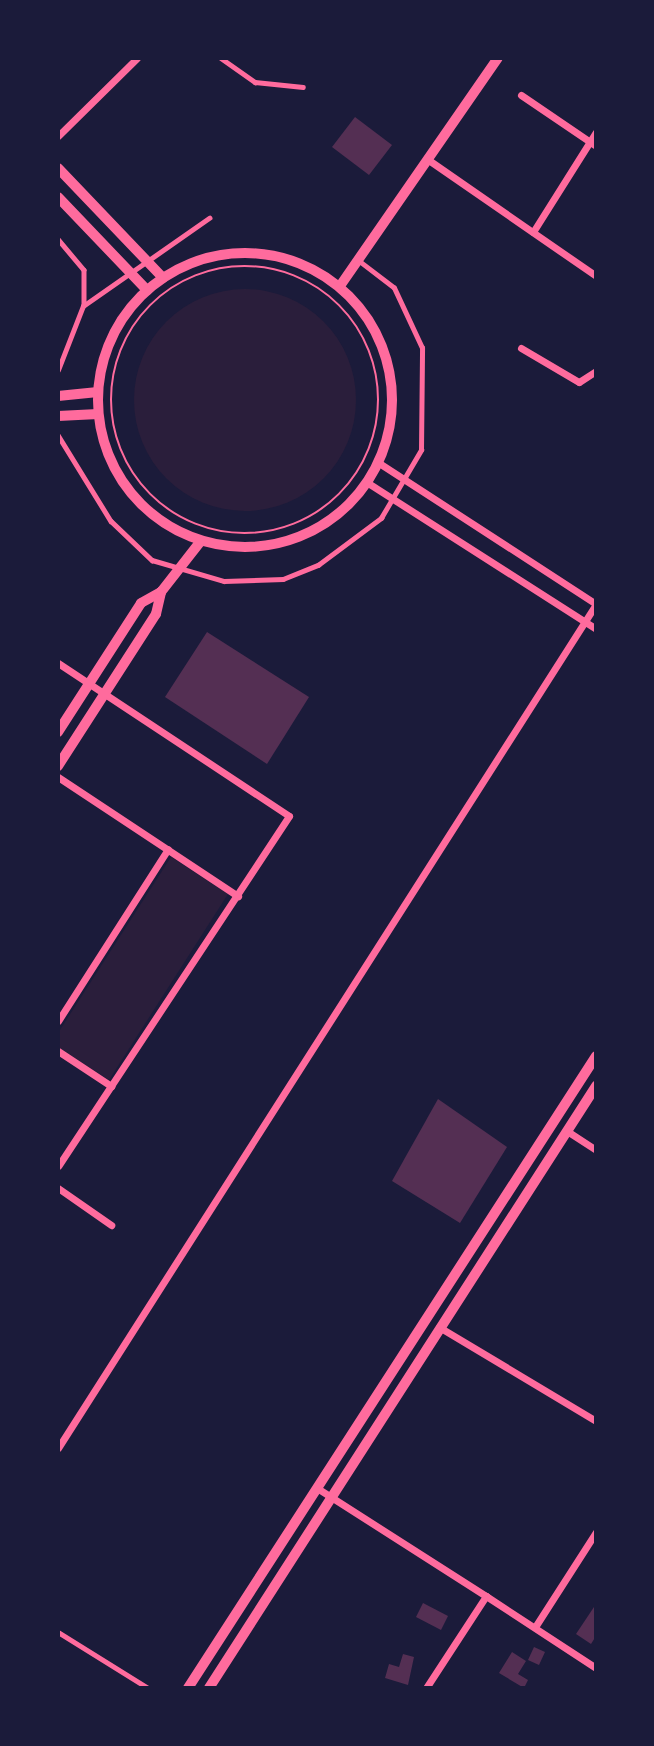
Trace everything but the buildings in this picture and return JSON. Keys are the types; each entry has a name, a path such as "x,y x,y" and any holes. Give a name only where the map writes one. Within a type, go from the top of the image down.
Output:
{"street":[{"path":"58,136 137,58"},
{"path":"340,286 360,262 430,161 498,58"},
{"path":"521,95 593,144"},
{"path":"533,233 593,144 596,132"},
{"path":"430,161 596,276"},
{"path":"58,169 163,278"},
{"path":"58,197 147,290"},
{"path":"270,254 306,265 340,286 367,316 388,363 393,404 379,463 368,483 320,528 269,547 200,542 173,530 129,492 105,447 98,414 98,393 121,320 147,290 163,278 205,258 270,254"},
{"path":"522,348 579,382 596,370"},
{"path":"58,396 98,393"},
{"path":"58,416 98,414"},
{"path":"58,1448 596,604 379,463"},
{"path":"368,483 596,629"},
{"path":"58,765 156,614 161,592 200,542"},
{"path":"58,732 141,603 161,592"},
{"path":"58,663 90,681 289,816 58,1166"},
{"path":"58,777 238,896"},
{"path":"58,1021 168,849"},
{"path":"58,1051 111,1086"},
{"path":"188,1688 596,1056"},
{"path":"209,1688 596,1086"},
{"path":"567,1131 596,1150"},
{"path":"58,1188 111,1225"},
{"path":"439,1327 596,1421"},
{"path":"317,1488 596,1668"},
{"path":"535,1628 596,1532"},
{"path":"426,1688 486,1596"}],"lane":[{"path":"221,58 245,78 303,87"},
{"path":"83,306 132,275 146,262 209,218"},
{"path":"58,239 83,270 83,306 58,370"},
{"path":"58,435 111,521 152,560 176,572 224,581 283,579 333,556 381,518 421,450 422,348 394,288 360,262"},
{"path":"58,1632 148,1688"}],"path":[{"path":"267,267 301,278 356,323 376,367 376,429 356,476 313,516 266,534 230,535 179,518 139,483 118,442 111,401 123,346 155,300 209,271 267,267"}],"shaded area":[{"path":"256,289 288,297 307,307 324,321 338,338 348,357 356,400 348,443 338,462 324,479 307,493 277,507 234,511 213,507 192,498 174,486 159,471 138,432 134,389 138,368 147,347 159,329 174,314 213,293"},
{"path":"171,857 228,894 109,1080 58,1047 58,1033"}]}
